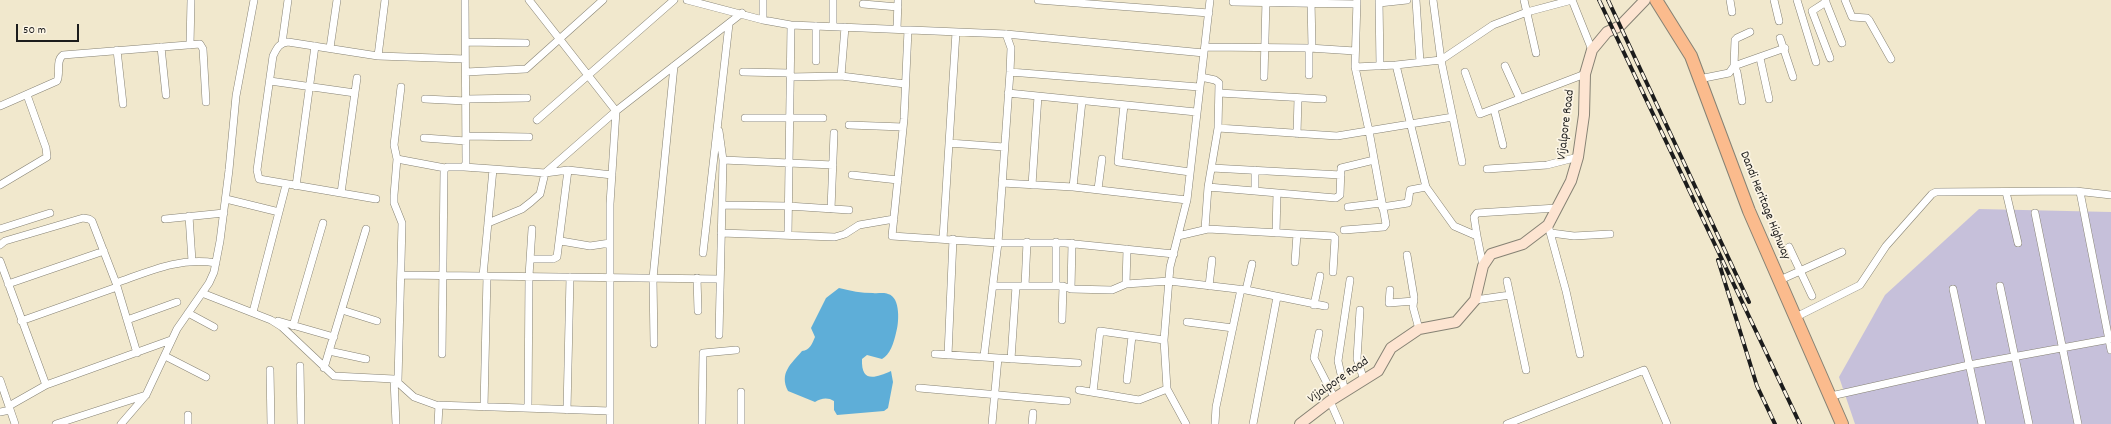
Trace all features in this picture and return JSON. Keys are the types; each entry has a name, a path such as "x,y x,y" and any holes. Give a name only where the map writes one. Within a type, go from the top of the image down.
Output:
{"highway":[{"name":"Dandi Heritage Highway","path":"1656,0 1690,56 1749,211 1842,424"}],"main road":[{"name":"Vijalpore Road","path":"1300,424 1333,400 1378,371 1390,348 1419,329 1456,322 1475,300 1483,266 1491,254 1524,244 1550,229 1557,208 1571,180 1578,157 1584,115 1586,74 1592,50 1607,32 1620,26 1645,0"}],"street":[{"path":"190,45 191,0"},
{"path":"121,424 146,395 171,340 209,283 216,263 226,199 236,96 254,0"},
{"path":"288,0 282,43 278,46 273,56 257,176 262,181 376,199"},
{"path":"330,48 337,0"},
{"path":"378,56 385,0"},
{"path":"464,167 466,138 466,0"},
{"path":"529,0 616,111 612,175 609,277 610,424"},
{"path":"466,72 526,70 603,0"},
{"path":"536,120 674,0"},
{"path":"687,0 715,3 763,20 791,25 1006,34 1205,50 1264,47 1355,50"},
{"path":"763,0 763,20"},
{"path":"833,0 833,26"},
{"path":"1038,0 1088,2 1209,13"},
{"path":"1186,424 1167,389 1164,340 1169,281 1187,200 1210,0"},
{"path":"1380,66 1379,2 1407,0"},
{"path":"1416,0 1420,62"},
{"path":"1433,0 1441,60 1462,162"},
{"path":"1524,0 1536,53"},
{"path":"1355,66 1396,65 1441,60 1493,25 1527,12 1572,0 1592,50"},
{"path":"1730,0 1732,12"},
{"path":"1774,0 1779,21"},
{"path":"1797,0 1816,62"},
{"path":"1845,0 1852,17 1867,18 1869,20 1891,59"},
{"path":"1264,77 1266,1"},
{"path":"1830,58 1812,11 1826,1 1842,43"},
{"path":"1233,2 1357,2 1355,66 1369,131 1386,226 1344,230"},
{"path":"1309,75 1311,48 1311,2"},
{"path":"863,4 898,3 897,29"},
{"path":"488,223 522,209 531,202 540,194 545,173 616,111 742,13"},
{"path":"703,253 729,24"},
{"path":"788,235 791,25"},
{"path":"816,26 816,61"},
{"path":"841,76 845,27"},
{"path":"908,30 903,127 892,236 998,243 1072,243 1174,254"},
{"path":"943,239 956,32"},
{"path":"1699,79 1729,73 1734,66 1736,39 1750,32"},
{"path":"984,356 994,286 998,243 1010,72 1011,48 1006,34"},
{"path":"1780,38 1793,77"},
{"path":"466,42 526,43"},
{"path":"282,43 330,48 378,56 466,59"},
{"path":"0,106 57,81 59,76 59,60 63,55 200,44 203,49 206,102"},
{"path":"296,186 314,46"},
{"path":"161,47 166,95"},
{"path":"1734,66 1760,58 1784,48"},
{"path":"118,50 123,104"},
{"path":"1760,58 1769,99"},
{"path":"1396,65 1426,187 1454,226 1477,236"},
{"path":"654,344 653,278 674,66"},
{"path":"1505,66 1520,99"},
{"path":"1734,66 1738,72 1742,101"},
{"path":"743,72 841,76 905,84"},
{"path":"1010,72 1199,87"},
{"path":"1465,72 1480,114 1586,74"},
{"path":"1201,77 1218,81 1219,93 1218,128 1208,187 1205,229"},
{"path":"341,194 357,78"},
{"path":"270,81 355,93"},
{"path":"396,424 396,380 402,223 394,204 397,159 394,145 401,86"},
{"path":"1008,93 1196,112"},
{"path":"1219,93 1323,100"},
{"path":"0,185 47,157 46,148 27,95"},
{"path":"1032,185 1038,96"},
{"path":"425,99 466,100 527,98"},
{"path":"1297,134 1298,98"},
{"path":"1073,187 1082,101"},
{"path":"1124,104 1118,162 1190,172"},
{"path":"1494,109 1503,145"},
{"path":"1218,128 1337,136 1453,117"},
{"path":"744,118 822,118"},
{"path":"718,125 723,160 719,335"},
{"path":"849,125 903,127"},
{"path":"831,209 834,133"},
{"path":"424,138 529,137"},
{"path":"949,143 1004,147"},
{"path":"1487,169 1547,165 1578,157"},
{"path":"397,159 445,168 464,167 545,173 568,170 612,175"},
{"path":"1098,190 1102,159"},
{"path":"723,160 789,161 833,164"},
{"path":"1208,187 1339,197 1343,167 1374,160"},
{"path":"442,354 445,168"},
{"path":"1212,168 1341,175"},
{"path":"484,407 485,276 493,169"},
{"path":"530,259 553,259 557,257 561,241 568,170"},
{"path":"1255,170 1255,191"},
{"path":"852,175 898,180"},
{"path":"1002,183 1073,187 1187,200"},
{"path":"253,312 286,185"},
{"path":"1348,207 1408,203 1410,190 1426,187"},
{"path":"1796,317 1860,286 1886,246 1932,194 1941,192 2080,192 2111,195"},
{"path":"2006,192 2018,243"},
{"path":"2080,192 2111,350"},
{"path":"1276,233 1277,193"},
{"path":"226,199 279,212"},
{"path":"722,205 788,206 849,210"},
{"path":"1483,266 1474,217 1477,214 1557,208"},
{"path":"0,229 50,213"},
{"path":"165,219 224,213"},
{"path":"2035,213 2078,424"},
{"path":"189,216 192,261"},
{"path":"0,244 5,241 83,218 89,219 92,222 104,251 137,353"},
{"path":"721,233 835,237 845,234 859,225 894,219"},
{"path":"294,326 323,223"},
{"path":"324,368 366,229"},
{"path":"528,408 529,276 532,229"},
{"path":"1178,236 1205,229 1335,237 1332,272"},
{"path":"1580,354 1550,229 1574,236 1610,234"},
{"path":"1295,262 1297,234"},
{"path":"948,355 953,239"},
{"path":"561,241 590,246 610,243"},
{"path":"1025,286 1027,242"},
{"path":"1056,242 1062,320"},
{"path":"1070,288 1072,243"},
{"path":"1789,247 1812,296"},
{"path":"1126,284 1127,249"},
{"path":"8,284 104,251"},
{"path":"1780,280 1842,252"},
{"path":"1407,255 1414,301 1413,308 1419,329"},
{"path":"1209,286 1212,260"},
{"path":"0,261 46,385"},
{"path":"21,321 164,266 192,261 216,263"},
{"path":"1215,424 1216,408 1233,328 1243,290 1252,264"},
{"path":"401,275 720,279"},
{"path":"1314,304 1320,276"},
{"path":"567,410 570,277"},
{"path":"697,278 698,311"},
{"path":"1345,392 1338,361 1350,280"},
{"path":"1507,280 1526,370"},
{"path":"994,286 1059,286 1112,290 1126,284 1169,281 1243,290 1326,306"},
{"path":"1011,359 1016,286"},
{"path":"2000,286 2029,424"},
{"path":"1952,289 1982,424"},
{"path":"1390,290 1390,303 1414,301"},
{"path":"202,293 271,320 282,327 324,368 334,376 340,378 396,380 414,397 439,406 610,411"},
{"path":"1475,300 1510,295"},
{"path":"1253,424 1277,297"},
{"path":"127,320 177,302"},
{"path":"342,310 377,321"},
{"path":"1360,310 1357,359 1364,380"},
{"path":"188,313 214,327"},
{"path":"271,320 334,337"},
{"path":"1187,322 1233,328"},
{"path":"1093,392 1100,331 1164,340"},
{"path":"1319,333 1314,358 1333,400 1340,424"},
{"path":"1127,380 1132,336"},
{"path":"1831,396 1969,365 2110,339"},
{"path":"0,412 10,408 46,385 171,340"},
{"path":"702,424 703,353 736,350"},
{"path":"329,351 366,359"},
{"path":"935,354 984,356 1078,364"},
{"path":"165,356 206,377"},
{"path":"992,424 998,358"},
{"path":"300,366 301,424"},
{"path":"270,370 271,424"},
{"path":"1507,424 1644,370 1667,424"},
{"path":"0,380 15,424"},
{"path":"919,388 1067,401"},
{"path":"1079,390 1143,400 1167,389"},
{"path":"741,392 741,424"},
{"path":"56,424 146,395"},
{"path":"438,424 439,406"},
{"path":"1032,424 1033,413"},
{"path":"188,415 188,424"}],"shaded area":[{"path":"1979,209 2111,212 2111,424 1855,424 1839,377 1885,295"}],"water":[{"path":"839,288 860,292 886,293 892,296 897,305 898,324 891,348 882,359 867,355 862,359 862,367 864,372 870,377 875,377 891,371 893,382 888,408 884,411 837,415 834,410 834,401 824,398 815,402 788,391 785,379 788,369 802,351 809,348 813,342 815,337 811,328 826,298"}],"railway":[{"path":"1599,0 1800,424"},
{"path":"1608,0 1749,302"},
{"path":"1718,260 1757,386 1775,424"}]}
